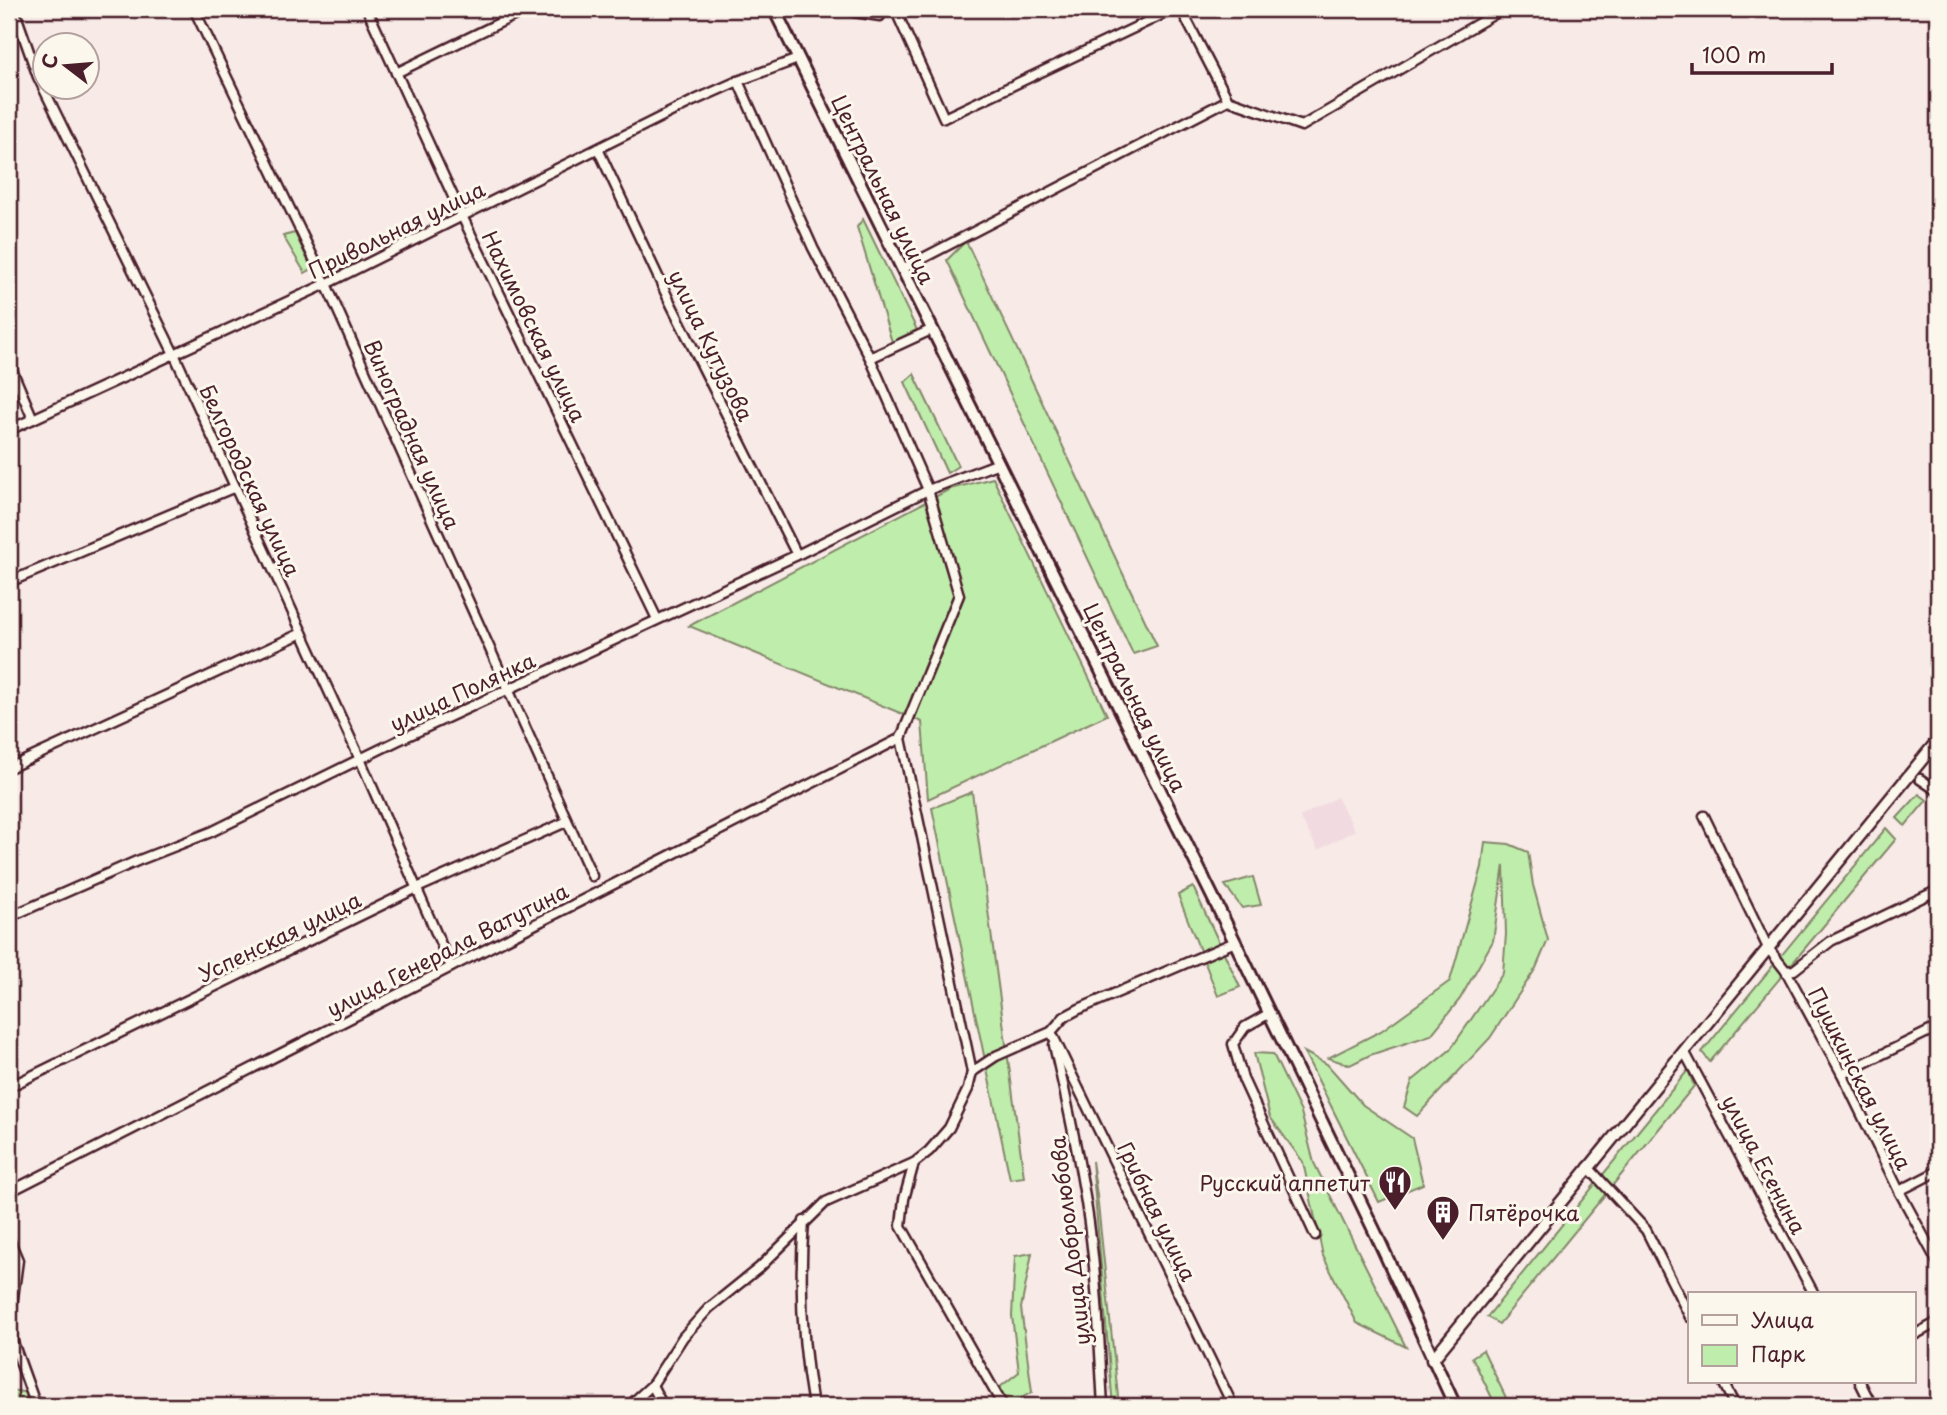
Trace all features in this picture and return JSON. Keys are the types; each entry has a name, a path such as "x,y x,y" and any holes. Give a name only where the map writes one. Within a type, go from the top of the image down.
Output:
{"main road":[{"name":"Центральная улица","path":"774,9 1270,1013 1455,1406"}],"street":[{"name":"Белгородская улица","path":"14,9 38,77 235,487 360,759 451,967"},
{"name":"Виноградная улица","path":"194,9 326,284 592,876"},
{"name":"Нахимовская улица","path":"367,9 462,216 657,619"},
{"path":"397,73 528,9"},
{"path":"853,9 854,12 880,16 883,9"},
{"path":"895,9 944,118 1174,9"},
{"path":"1181,9 1228,100 1302,126 1503,9"},
{"name":"Привольная улица","path":"9,430 326,284 737,81 798,59"},
{"path":"629,1406 652,1385 684,1337 709,1308 760,1267 826,1202 845,1191 914,1163 929,1151 949,1128 968,1089 972,1072 901,738 959,595 928,490 870,358 813,248 737,81"},
{"path":"902,269 1228,100"},
{"name":"улица Кутузова","path":"598,149 669,300 797,555"},
{"path":"870,358 933,329"},
{"path":"9,363 33,419"},
{"name":"улица Полянка","path":"9,918 137,861 211,832 360,759 797,555 928,490 999,463"},
{"path":"9,582 235,487"},
{"path":"9,768 302,633"},
{"name":"улица Генерала Ватутина","path":"9,1192 901,738"},
{"path":"1432,1360 1938,740"},
{"path":"1920,779 1938,791"},
{"name":"Пушкинская улица","path":"1704,816 1768,948 1786,971 1842,1074 1899,1191 1938,1263"},
{"name":"Успенская улица","path":"9,1087 417,888 566,822"},
{"path":"1786,971 1794,970 1831,941 1938,890"},
{"path":"972,1072 996,1056 1051,1032 1064,1017 1079,1009 1235,942"},
{"path":"1270,1013 1245,1027 1233,1044 1243,1079 1315,1235"},
{"path":"1842,1074 1938,1027"},
{"name":"улица Добролюбова","path":"1051,1032 1087,1205 1097,1301 1103,1406"},
{"name":"Грибная улица","path":"1051,1032 1233,1406"},
{"name":"улица Есенина","path":"1684,1051 1813,1292"},
{"path":"914,1163 904,1199 901,1226 1003,1406"},
{"path":"1588,1167 1646,1230 1688,1313"},
{"path":"1899,1191 1938,1171"},
{"path":"804,1221 800,1270 806,1367 813,1406"},
{"path":"9,1239 18,1260 9,1330 36,1406"},
{"path":"1916,1334 1938,1322"},
{"path":"1724,1384 1735,1406"},
{"path":"1861,1384 1872,1406"},
{"path":"652,1385 663,1406"}],"shaded area":[{"path":"1337,797 1355,830 1318,850 1300,817"}],"green space":[{"path":"863,219 917,330 892,342 857,227"},
{"path":"295,233 312,269 305,273 283,236"},
{"path":"966,241 1157,646 1133,654 947,260"},
{"path":"914,374 958,466 947,473 905,382"},
{"path":"993,478 1107,715 928,799 922,722 689,626 950,489"},
{"path":"972,792 1024,1177 1010,1179 932,808"},
{"path":"1919,794 1927,800 1905,826 1897,818"},
{"path":"1886,828 1896,839 1710,1062 1702,1052"},
{"path":"1485,842 1509,844 1528,852 1533,885 1548,940 1536,968 1490,1038 1417,1116 1404,1107 1412,1081 1450,1050 1503,973 1506,934 1504,865 1493,941 1460,999 1431,1035 1370,1055 1350,1065 1328,1058 1381,1031 1450,981 1482,867"},
{"path":"1253,877 1261,905 1242,908 1225,885"},
{"path":"1193,887 1240,987 1218,996 1178,895"},
{"path":"1304,1052 1327,1064 1363,1105 1412,1138 1423,1184 1379,1202"},
{"path":"1254,1053 1273,1054 1301,1112 1314,1163 1406,1347 1357,1323 1323,1256 1303,1162 1270,1117"},
{"path":"1688,1070 1694,1086 1499,1324 1487,1317"},
{"path":"1092,1161 1097,1195 1119,1406 1113,1406"},
{"path":"1032,1253 1021,1308 1032,1392 1009,1405 995,1391 1019,1372 1012,1316 1015,1256"},
{"path":"1483,1350 1510,1406 1496,1406 1472,1357"},
{"path":"9,1390 37,1394 41,1406 9,1406"}],"place":[{"name":"Русский аппетит","path":"1395,1212"},
{"name":"Пятёрочка","path":"1443,1242"}]}
